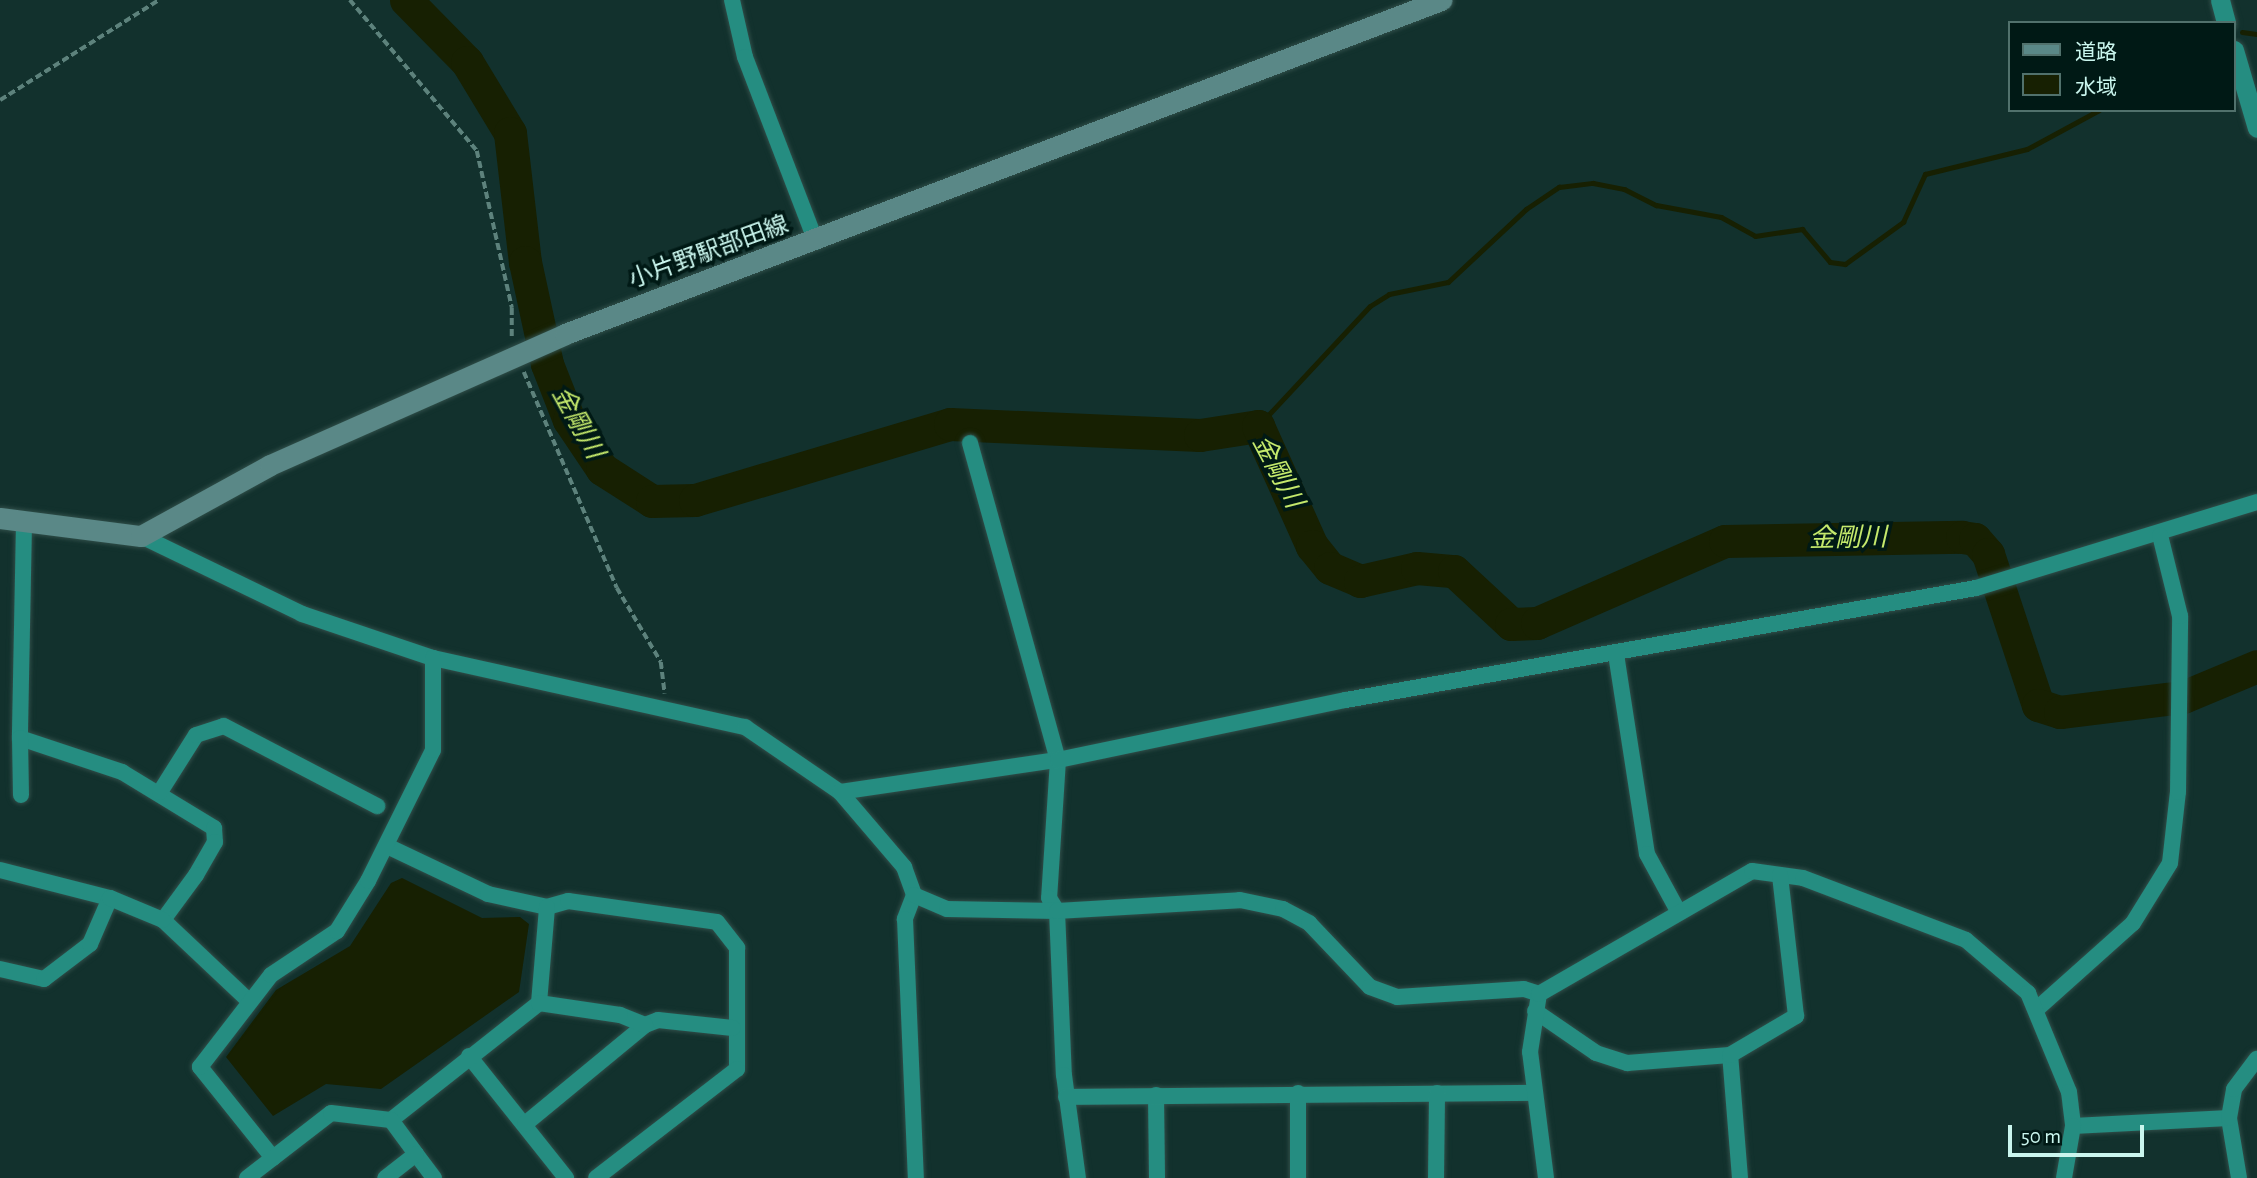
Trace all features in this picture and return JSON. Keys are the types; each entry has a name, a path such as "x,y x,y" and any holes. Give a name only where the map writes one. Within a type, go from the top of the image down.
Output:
{"main road":[{"name":"小片野駅部田線","path":"141,536 270,465 565,334 816,242 1441,0"},
{"path":"0,518 141,536"}],"street":[{"path":"732,0 745,57 816,242"},
{"path":"2220,0 2225,21"},
{"path":"2236,57 2257,128"},
{"path":"970,443 1058,760 1049,898 1057,911 1066,1097 1079,1178"},
{"path":"840,792 1058,760 1346,700 1616,654 1986,584 2160,535 2257,502"},
{"path":"21,795 24,523"},
{"path":"2038,1009 2133,923 2170,863 2178,720 2180,616 2160,535"},
{"path":"141,536 302,614 433,658 666,706 745,727 840,792 904,867 914,895 905,919 916,1178"},
{"path":"1616,654 1647,854 1677,909"},
{"path":"273,1158 200,1067 248,1000 271,975 337,931 387,846 433,750 433,658"},
{"path":"160,792 196,735 224,726 377,806"},
{"path":"20,738 122,772 160,792 214,828 215,842 163,920"},
{"path":"387,846 488,894 547,907 568,901 717,922 737,948 733,1028 737,1069 596,1178"},
{"path":"0,870 110,898 163,920 248,1000"},
{"path":"1546,1178 1530,1052 1539,994 1677,909 1752,871 1780,875 1966,940 2038,1009 2069,1092 2073,1126 2064,1178"},
{"path":"1535,1011 1596,1053 1627,1063 1730,1055 1796,1016 1780,875"},
{"path":"914,895 947,909 1057,911 1240,900 1283,909 1309,923 1370,987 1397,997 1524,989 1539,994"},
{"path":"0,969 44,979 90,944 110,898"},
{"path":"247,1178 331,1113 391,1120 539,1003 547,907"},
{"path":"539,1003 645,1025"},
{"path":"525,1124 645,1025 658,1020 733,1028"},
{"path":"1730,1055 1740,1178"},
{"path":"470,1056 566,1178"},
{"path":"2239,1178 2229,1118 2234,1089 2257,1059"},
{"path":"1298,1093 1298,1178"},
{"path":"1436,1178 1437,1093"},
{"path":"1066,1097 1535,1093"},
{"path":"1156,1095 1157,1178"},
{"path":"2073,1126 2229,1118"},
{"path":"391,1120 434,1178"},
{"path":"385,1178 416,1154"}],"path":[{"path":"0,100 159,0"},
{"path":"350,0 477,151 512,308 516,355 617,588 661,662 666,706"}],"water":[{"path":"402,878 482,918 520,917 529,924 519,992 381,1089 326,1084 273,1116 226,1057 276,990 350,946 391,883"}],"waterway":[{"name":"金剛川","path":"406,0 467,62 510,133 525,262 547,364 569,420 602,469 652,501 695,500 950,424 1200,435 1258,426 1312,546 1330,568 1360,581 1417,568 1454,571 1511,624 1537,623 1725,541 1962,537 1975,539 1988,554 2038,705 2060,712 2183,697 2257,666"},
{"path":"2242,32 2257,34"},
{"path":"1258,426 1370,306 1389,294 1448,282 1526,209 1559,187 1593,183 1624,189 1656,205 1721,217 1755,236 1802,229 1830,262 1845,264 1903,222 1925,174 2027,149 2095,112"}]}
